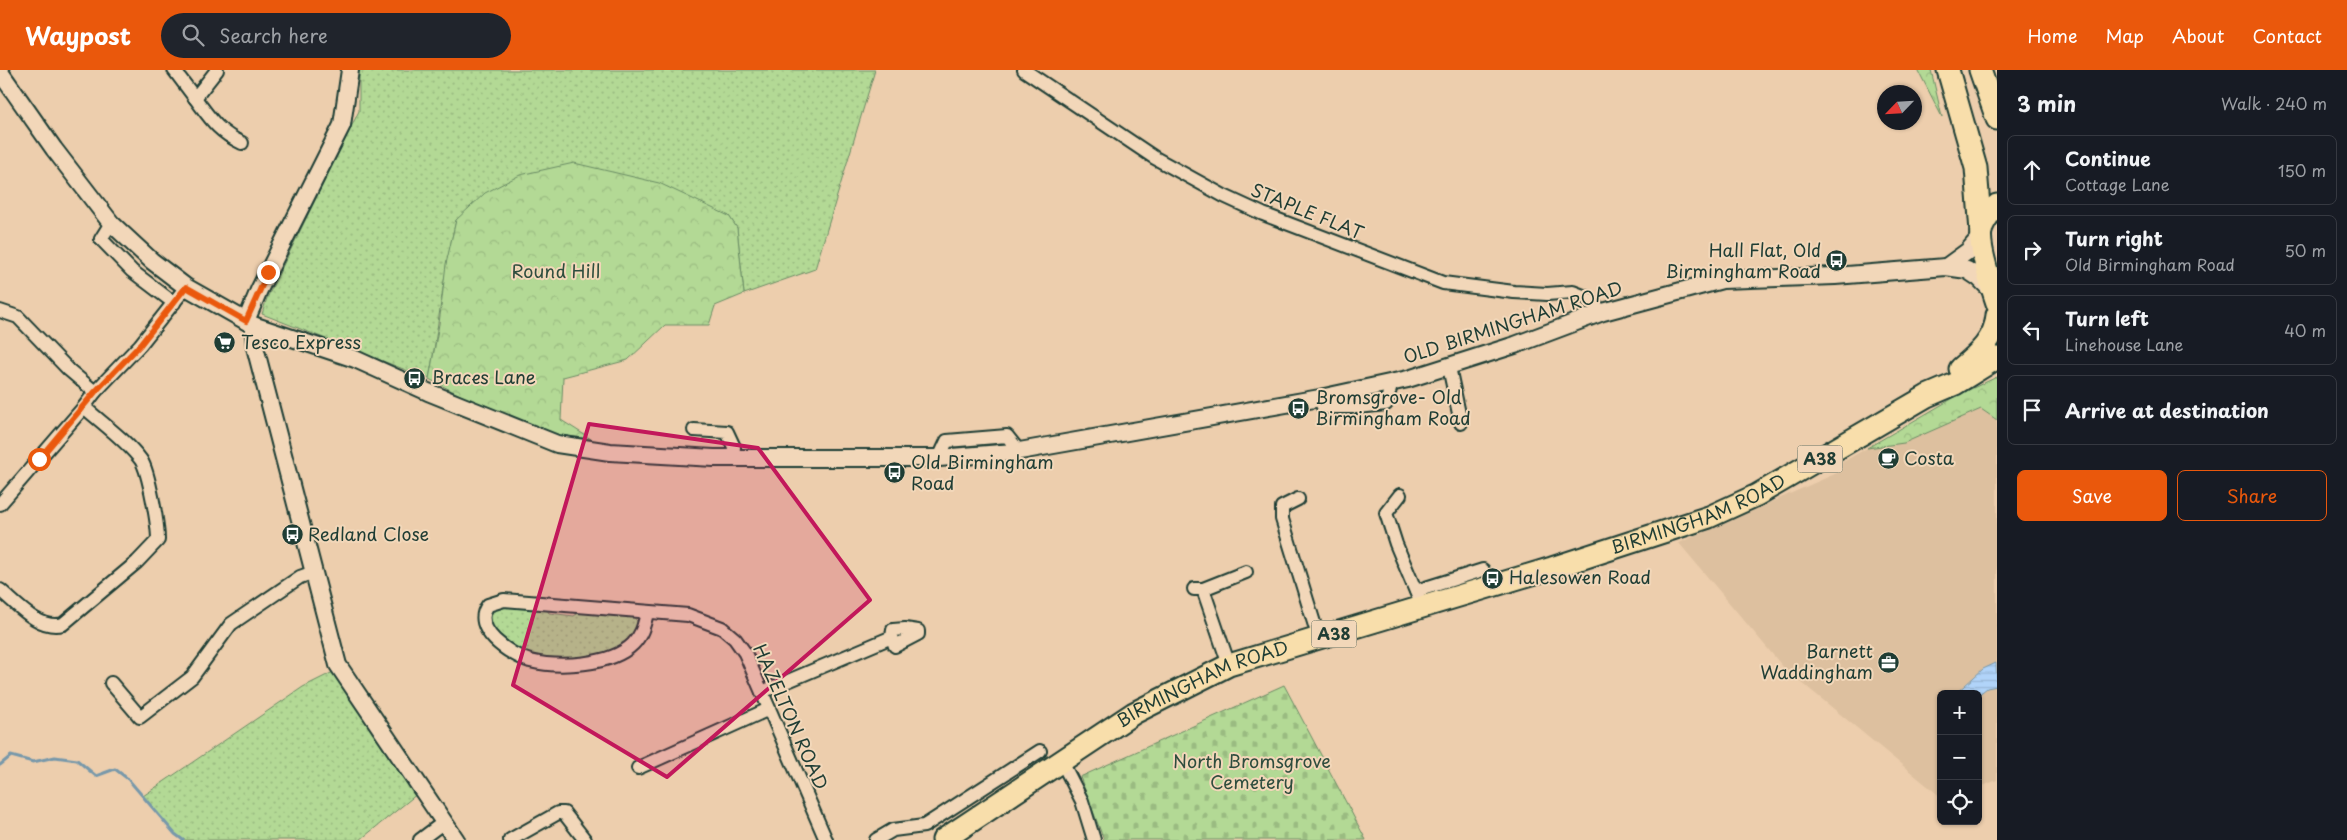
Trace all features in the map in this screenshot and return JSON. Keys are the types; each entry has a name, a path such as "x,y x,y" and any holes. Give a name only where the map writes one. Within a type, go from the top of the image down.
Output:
{"highway":[{"path":"1948,70 1976,168 1981,234 1995,298"},
{"path":"1980,70 1997,119"},
{"path":"1981,234 1989,214 1997,205"},
{"name":"BIRMINGHAM ROAD","path":"1927,396 1977,355 1986,345 1993,336 1997,315"},
{"name":"BIRMINGHAM ROAD","path":"943,840 1134,713 1229,665 1319,638 1419,599 1552,568 1709,517 1757,495 1927,396 1955,384 1997,358"}],"main road":[{"path":"350,70 342,125 259,290 250,323 338,665 456,840"},
{"name":"OLD BIRMINGHAM ROAD","path":"0,72 54,149 111,223 152,261 186,287 250,323 355,359 431,394 557,444 610,452 733,458 939,458 1014,452 1320,398 1392,382 1449,368 1603,312 1722,280 1835,276 1946,267 1966,270 1979,278 1995,298"},
{"name":"OLD BIRMINGHAM ROAD","path":"1946,267 1968,252 1981,234"}],"street":[{"path":"174,70 216,126 226,136 242,143"},
{"path":"195,98 217,70"},
{"name":"STAPLE FLAT","path":"1024,70 1155,158 1224,196 1263,214 1443,283 1514,292 1573,292 1586,297 1603,312"},
{"path":"111,223 101,239 132,271 174,303"},
{"path":"0,504 95,392 140,345 186,287"},
{"path":"0,311 18,317 69,370 95,392"},
{"path":"1449,368 1461,423"},
{"path":"0,590 30,616 47,625 56,626 63,624 137,562 158,540 158,526 143,462 84,407"},
{"path":"694,430 727,432 734,446 733,458"},
{"path":"1400,495 1386,513 1396,544 1419,599 1483,570"},
{"path":"1298,499 1282,507 1282,519 1319,638"},
{"path":"111,683 140,717 192,677 231,624 300,577 314,572"},
{"path":"1229,665 1199,589 1246,572"},
{"name":"HAZELTON ROAD","path":"647,613 641,633 632,646 615,655 591,663 557,664 529,660 504,647 487,632 483,620 485,609 488,605 504,600 688,616 722,628 735,639 745,653 826,840"},
{"path":"762,692 892,637"},
{"path":"638,768 769,710"},
{"path":"876,840 894,830 924,826 1040,751"},
{"path":"1062,762 1082,801 1094,840"},
{"path":"510,840 553,814 558,813 564,813 585,840"},
{"path":"420,840 444,822"}],"highlighted area":[{"path":"589,424 758,448 870,600 667,777 513,685"}],"shaded area":[{"path":"1962,393 1997,420 1997,780 1982,786 1982,690 1937,690 1937,794 1784,668 1679,543 1837,473 1836,466"}],"green space":[{"path":"359,70 875,70 815,269 744,294 737,228 729,216 718,212 456,220 429,379 262,314 267,298 359,111"},
{"path":"1918,70 1931,70 1942,117"},
{"name":"Round Hill","path":"574,163 659,183 729,216 737,228 744,294 715,306 709,325 665,325 628,360 563,377 561,420 591,439 550,434 505,418 429,379 439,324 446,264 456,220 485,193 520,175"},
{"path":"1997,377 1997,420 1981,409 1904,443 1867,448 1962,393"},
{"path":"501,604 546,608 549,613 574,616 580,612 632,615 637,621 638,630 626,646 614,652 590,659 576,660 529,656 489,627 489,612"},
{"path":"333,672 417,794 360,840 183,840 175,834 143,796 303,687"},
{"name":"North Bromsgrove Cemetery","path":"1284,685 1366,840 1104,840 1080,777"}],"water":[{"path":"1996,663 1997,686 1987,688 1982,692 1982,690 1959,690 1983,669"}],"waterway":[{"path":"0,765 11,756 33,762 55,757 77,760 96,776 115,769 128,779 175,834 183,840"}],"place":[{"name":"Hall Flat, Old Birmingham Road","path":"1837,261"},
{"name":"Tesco Express","path":"225,343"},
{"name":"Braces Lane","path":"415,378"},
{"name":"Bromsgrove- Old Birmingham Road","path":"1299,408"},
{"name":"Costa","path":"1888,459"},
{"name":"Old Birmingham Road","path":"895,473"},
{"name":"Redland Close","path":"292,535"},
{"name":"Halesowen Road","path":"1493,578"},
{"name":"Barnett Waddingham","path":"1889,662"}],"route":[{"path":"39,459 95,392 140,345 186,287 216,306 246,321 268,272"}]}
